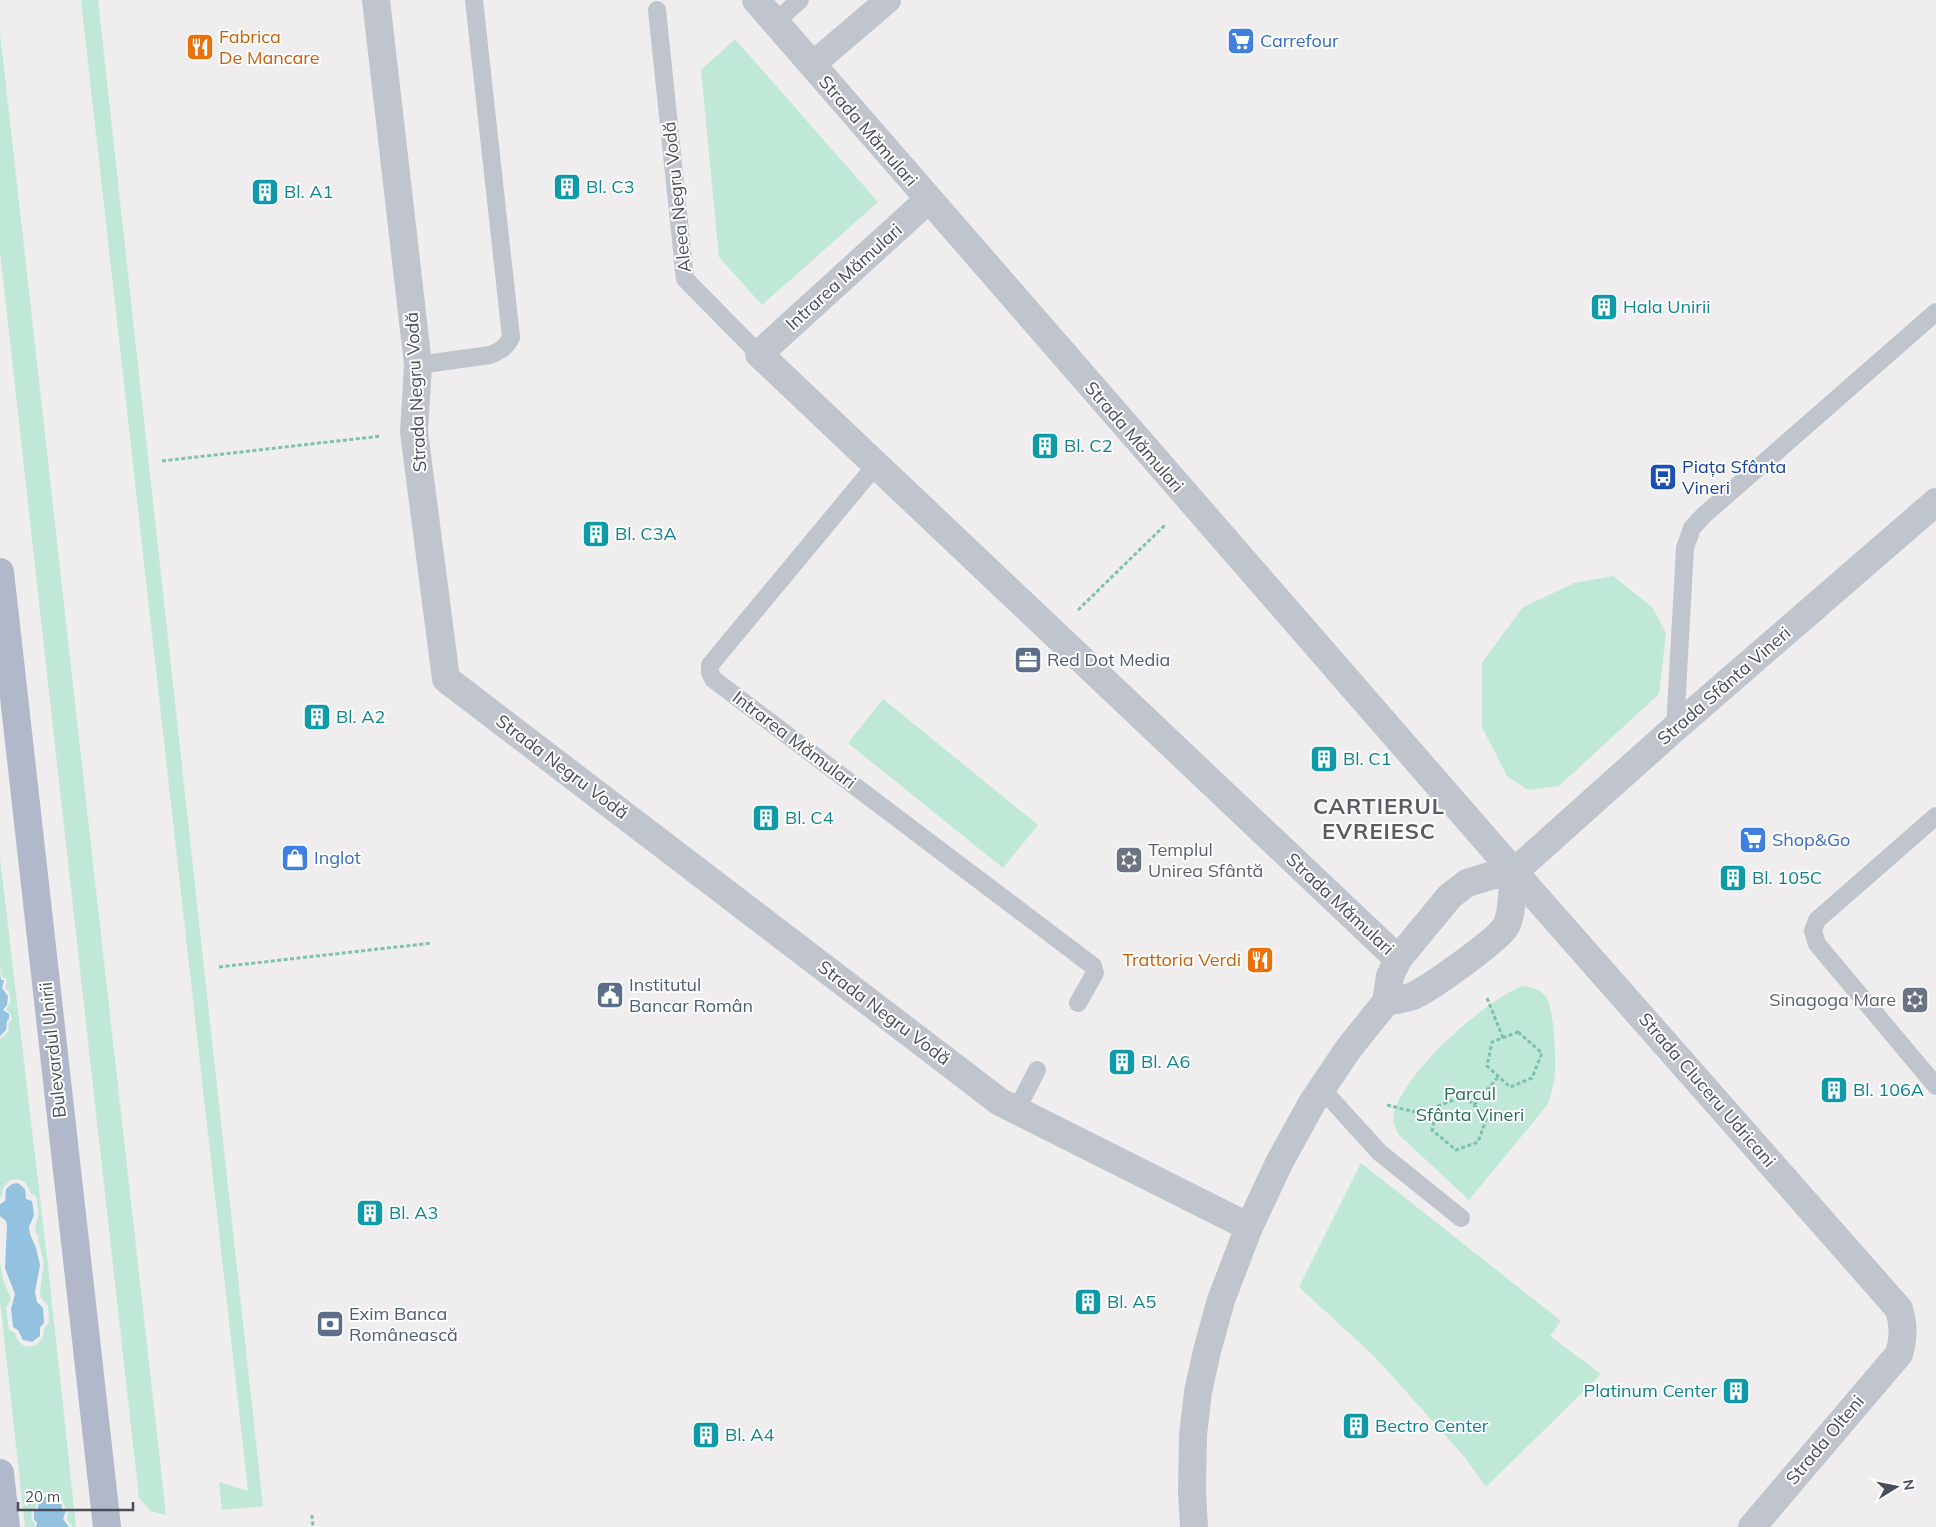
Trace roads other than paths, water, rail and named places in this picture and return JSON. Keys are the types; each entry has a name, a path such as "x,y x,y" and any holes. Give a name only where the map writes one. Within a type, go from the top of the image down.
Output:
{"main road":[{"name":"Bulevardul Unirii","path":"0,572 107,1527"},
{"path":"0,1473 6,1527"}],"street":[{"name":"Strada Negru Vodă","path":"376,0 418,365 414,432 446,678 1000,1102 1249,1227"},
{"name":"Strada Mămulari","path":"756,0 1514,872"},
{"path":"812,66 888,0"},
{"name":"Intrarea Mămulari","path":"759,354 928,200"},
{"name":"Strada Mămulari","path":"759,354 1398,960"},
{"name":"Strada Sfânta Vineri","path":"1514,872 1674,728 1936,502"},
{"path":"1194,1527 1193,1436 1198,1392 1207,1352 1222,1300 1249,1227 1279,1164 1312,1104 1349,1048 1386,1002 1390,976 1398,960 1450,896 1467,883 1490,876 1514,872 1511,904 1506,926 1487,945 1426,989 1411,996 1386,1002"},
{"name":"Strada Cluceru Udricani","path":"1514,872 1899,1309 1903,1331 1903,1341 1899,1354"},
{"name":"Strada Olteni","path":"1752,1527 1899,1354"}],"lane":[{"path":"418,365 490,356 499,352 508,344 511,336 474,0"},
{"path":"775,22 800,0"},
{"name":"Aleea Negru Vodă","path":"657,10 685,279 759,354"},
{"path":"1674,728 1685,548 1692,528 1743,480 1936,312"},
{"name":"Intrarea Mămulari","path":"876,465 710,665 710,672 713,679 1094,966 1095,973 1078,1003"},
{"path":"1936,816 1817,920 1813,931 1817,944 1936,1086"},
{"path":"1016,1111 1037,1070"},
{"path":"1322,1089 1378,1152 1461,1218"}],"water":[{"path":"0,972 1,980 4,980 2,988 8,996 7,1005 3,1010 9,1014 9,1019 6,1030 0,1036"},
{"path":"18,1183 25,1189 26,1199 32,1201 34,1215 29,1227 40,1265 35,1292 37,1302 43,1308 44,1323 40,1327 40,1336 32,1342 23,1340 18,1330 13,1327 11,1309 15,1294 5,1268 7,1225 6,1221 0,1216 0,1204 5,1201 6,1189 12,1184"},
{"path":"50,1495 58,1498 61,1502 62,1510 66,1511 63,1519 69,1527 36,1527 34,1511 38,1510 39,1504 44,1497"}],"place":[{"name":"Carrefour","path":"1241,41"},
{"name":"Fabrica De Mancare","path":"200,47"},
{"name":"Bl. C3","path":"567,187"},
{"name":"Bl. A1","path":"265,192"},
{"name":"Hala Unirii","path":"1604,307"},
{"name":"Bl. C2","path":"1045,446"},
{"name":"Piața Sfânta Vineri","path":"1663,477"},
{"name":"Bl. C3A","path":"596,534"},
{"name":"Red Dot Media","path":"1028,660"},
{"name":"Bl. A2","path":"317,717"},
{"name":"Bl. C1","path":"1324,759"},
{"name":"Bl. C4","path":"766,818"},
{"name":"Shop&Go","path":"1753,840"},
{"name":"Inglot","path":"295,858"},
{"name":"Templul Unirea Sfântă","path":"1129,860"},
{"name":"Bl. 105C","path":"1733,878"},
{"name":"Trattoria Verdi","path":"1260,960"},
{"name":"Institutul Bancar Român","path":"610,995"},
{"name":"Sinagoga Mare","path":"1915,1000"},
{"name":"Bl. A6","path":"1122,1062"},
{"name":"Bl. 106A","path":"1834,1090"},
{"name":"Bl. A3","path":"370,1213"},
{"name":"Bl. A5","path":"1088,1302"},
{"name":"Exim Banca Românească","path":"330,1324"},
{"name":"Platinum Center","path":"1736,1391"},
{"name":"Bectro Center","path":"1356,1426"},
{"name":"Bl. A4","path":"706,1435"}],"district":[{"name":"CARTIERUL EVREIESC","path":"1379,818"}],"park label":[{"name":"Parcul Sfânta Vineri","path":"1470,1104"}]}
